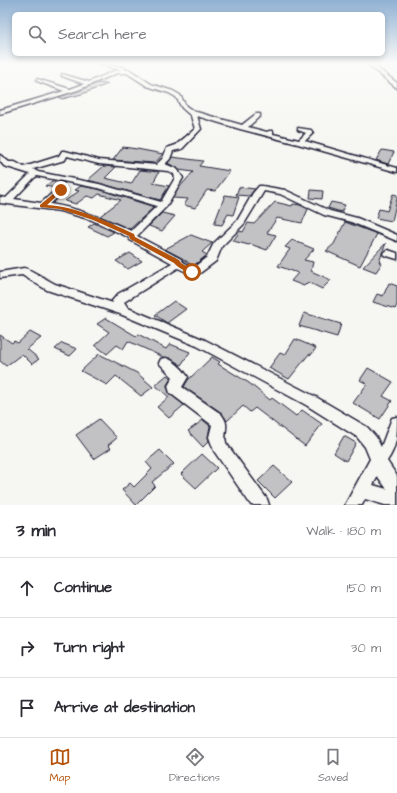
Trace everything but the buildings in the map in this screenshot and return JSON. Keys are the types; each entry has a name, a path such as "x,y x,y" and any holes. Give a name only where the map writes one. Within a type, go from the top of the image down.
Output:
{"street":[{"path":"60,88 70,91"},
{"path":"0,112 80,88"},
{"path":"159,88 178,96 184,107 193,113 242,128 300,142 397,170"},
{"path":"132,235 163,205 179,178 179,175 173,171 160,166 170,150 179,147 198,130 193,113"},
{"path":"242,128 258,115"},
{"path":"300,129 309,131 310,133 300,142"},
{"path":"26,169 62,158 65,153 98,162 138,165 173,171"},
{"path":"0,157 7,164 12,164 16,168 26,169 36,174 99,186 163,205"},
{"path":"4,200 31,176 36,174"},
{"path":"4,200 61,208 95,218 132,235 133,238 177,261 178,264 192,272 196,271 212,259 217,245 241,222 256,195 262,188 282,192 327,213 354,220 397,238"},
{"path":"42,206 61,190"},
{"path":"124,311 119,306 118,301 122,297 178,264"},
{"path":"0,275 24,271 51,287 124,311 181,336 190,337 311,401 362,432 371,442 384,472 397,489"},
{"path":"166,363 178,372 181,377 175,386 175,389 216,419 220,424 217,437 219,446 261,505"},
{"path":"353,505 379,459 390,449 397,423"},
{"path":"362,490 397,500"}],"route":[{"path":"61,190 42,206 61,208 95,218 132,235 133,238 177,261 178,264 192,272"}]}
